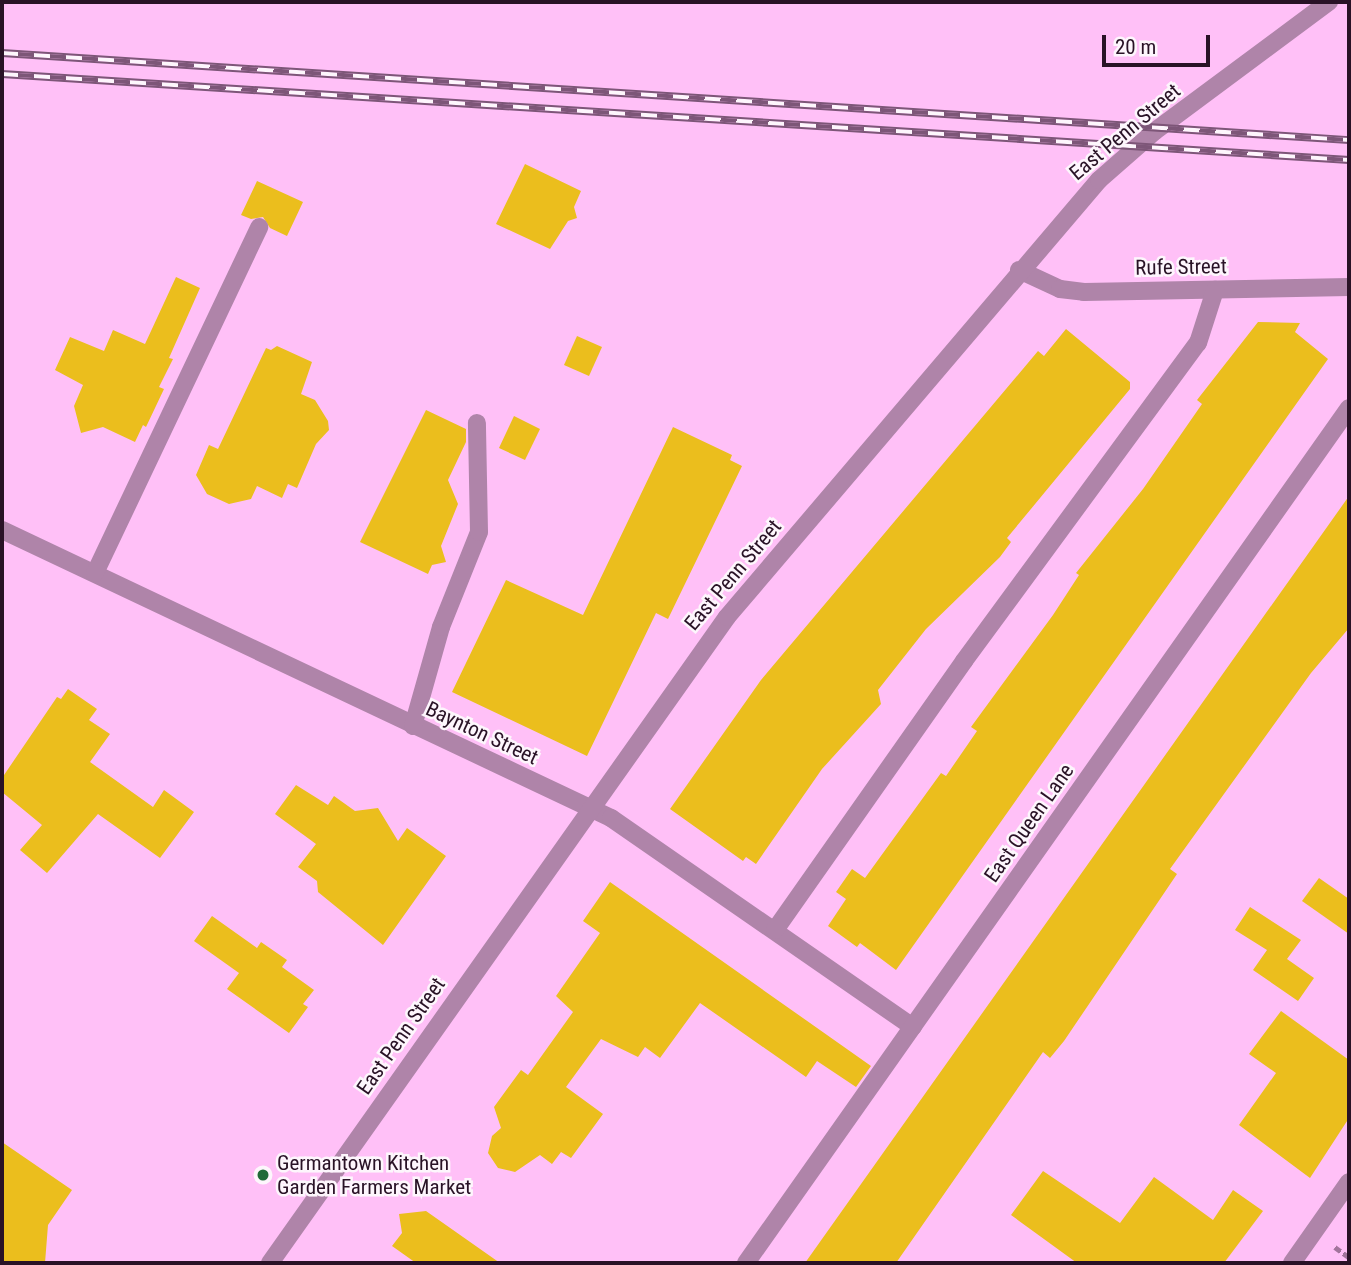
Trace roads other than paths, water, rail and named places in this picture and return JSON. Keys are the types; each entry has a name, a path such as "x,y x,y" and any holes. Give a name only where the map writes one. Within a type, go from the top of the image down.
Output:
{"street":[{"name":"East Penn Street","path":"270,1263 699,651 1018,270 1124,157 1329,2"},
{"path":"95,573 259,227"},
{"name":"Rufe Street","path":"1018,270 1060,289 1084,292 1349,287"},
{"path":"775,930 964,661 1198,343 1215,289"},
{"name":"East Queen Lane","path":"746,1263 1349,408"},
{"path":"413,726 441,627 479,532 477,422"},
{"name":"Baynton Street","path":"2,530 630,829 913,1027"},
{"path":"1292,1263 1349,1182"}],"railway":[{"path":"2,53 1349,140"},
{"path":"2,74 1349,160"}],"place":[{"name":"Germantown Kitchen Garden Farmers Market","path":"263,1175"}]}
